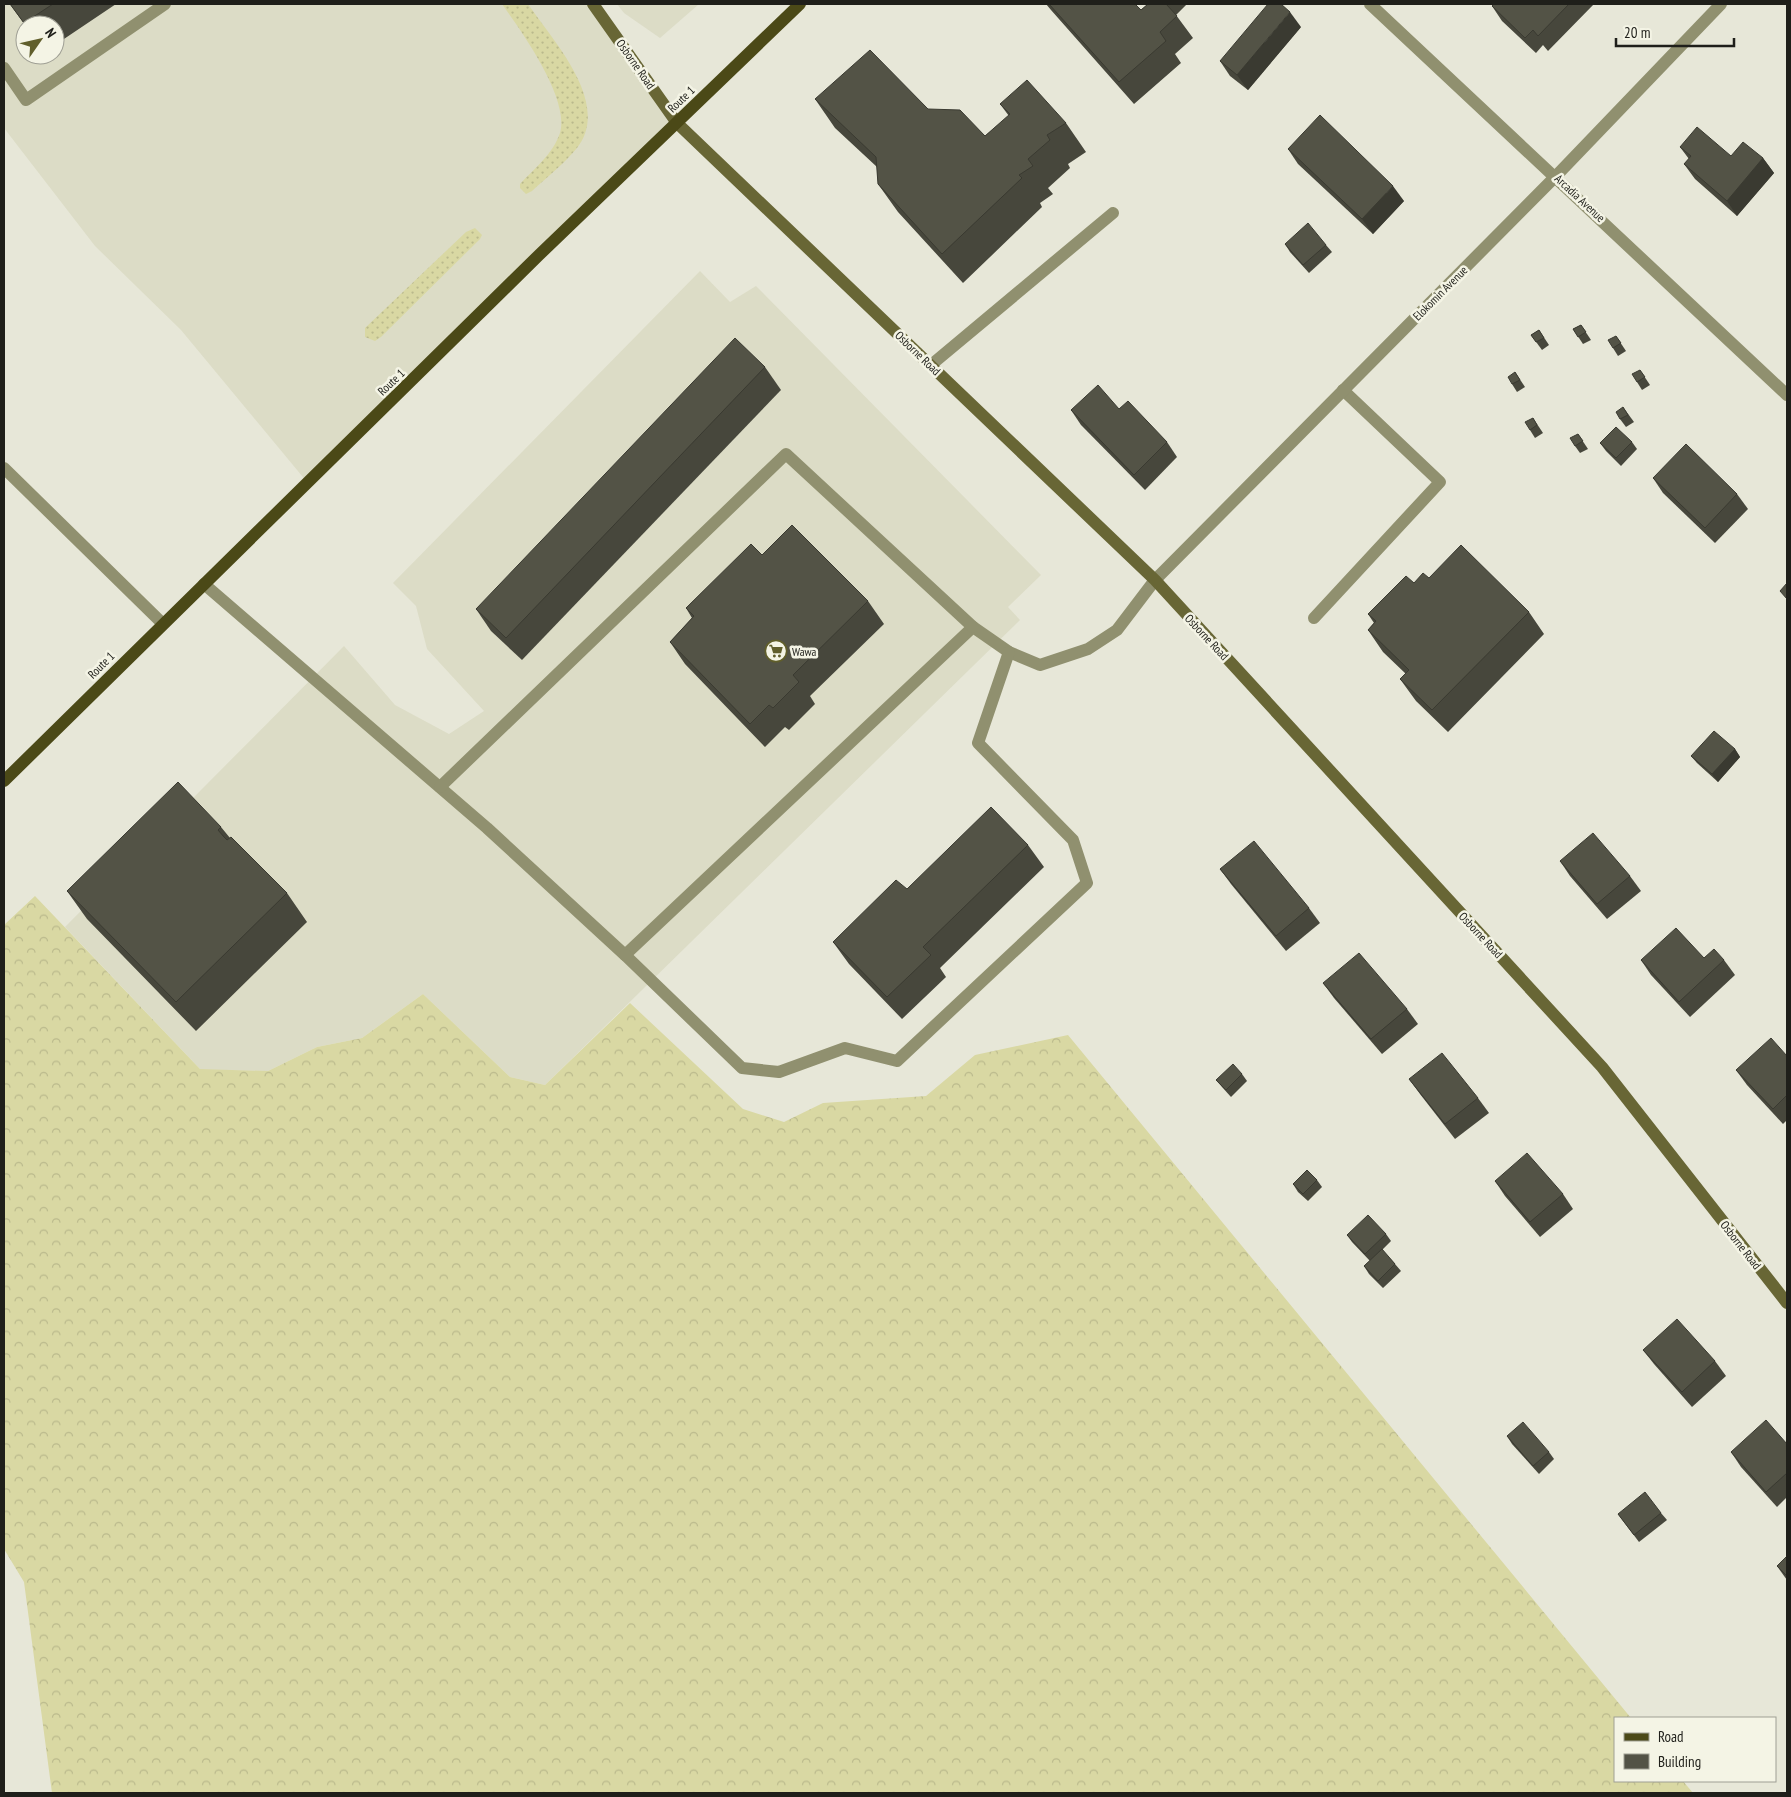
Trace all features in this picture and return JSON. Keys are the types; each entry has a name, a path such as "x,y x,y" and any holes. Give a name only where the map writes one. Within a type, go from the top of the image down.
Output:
{"main road":[{"name":"Route 1","path":"4,781 162,623 800,4"}],"street":[{"path":"4,68 26,100 165,4"},
{"name":"Osborne Road","path":"593,4 677,123 1156,580 1602,1067 1787,1303"},
{"name":"Arcadia Avenue","path":"1370,4 1556,176 1787,395"},
{"name":"Elokomin Avenue","path":"440,787 786,454 973,627 1009,652 1040,665 1088,649 1117,630 1156,580 1556,176 1721,4"},
{"path":"931,366 1113,212"},
{"path":"1314,618 1440,482 1343,390"},
{"path":"4,468 162,623"},
{"path":"204,584 440,787 625,955 742,1068 779,1072 844,1048 897,1060 1087,884 1073,840 978,742 1009,652"},
{"path":"625,955 973,627"}],"shaded area":[{"path":"4,4 590,4 674,123 307,482 181,330 95,246 4,128"},
{"path":"617,4 699,4 660,38 624,13"},
{"path":"700,271 730,302 756,286 1041,575 1008,607 1020,620 545,1085 510,1077 423,994 362,1038 317,1047 268,1071 201,1070 65,927 344,646 395,705 449,734 484,711 427,649 416,606 393,583"}],"green space":[{"path":"502,4 528,4 564,54 575,73 583,92 588,112 586,130 577,148 567,160 532,191 526,194 520,188 520,184 553,148 560,133 561,119 558,102 542,66"},
{"path":"475,228 482,235 480,239 381,337 375,341 365,337 365,328 466,232"},
{"path":"35,896 200,1069 268,1071 317,1047 362,1038 423,994 510,1077 545,1085 630,1003 743,1109 784,1122 823,1103 926,1096 975,1055 1068,1035 1630,1717 1614,1717 1614,1782 1684,1782 1693,1793 52,1793 24,1582 4,1549 4,925"}],"building":[{"path":"10,4 53,4 36,15 18,15"},
{"path":"1049,4 1135,4 1141,10 1148,4 1166,4 1177,16 1160,32 1166,41 1119,82"},
{"path":"1268,4 1281,4 1290,12 1237,75 1220,61"},
{"path":"1494,4 1569,4 1538,36 1533,30 1525,38 1492,6"},
{"path":"870,50 928,109 960,110 985,136 1010,114 1000,104 1027,80 1066,123 1047,135 1050,140 1028,159 1033,166 1019,175 1022,178 942,254 878,184 876,157 815,99"},
{"path":"1320,115 1393,186 1362,219 1288,149"},
{"path":"1697,127 1731,156 1743,142 1763,158 1727,201 1684,164 1691,156 1680,147"},
{"path":"1308,223 1326,245 1303,265 1285,244"},
{"path":"1581,325 1586,332 1578,337 1573,329"},
{"path":"1539,330 1544,338 1536,342 1531,335"},
{"path":"1616,336 1621,343 1613,348 1608,340"},
{"path":"735,338 765,367 506,638 476,609"},
{"path":"1640,370 1645,377 1637,382 1632,374"},
{"path":"1515,372 1520,380 1512,384 1508,377"},
{"path":"1098,385 1119,409 1128,401 1167,442 1134,475 1071,410"},
{"path":"1623,407 1628,415 1620,419 1616,412"},
{"path":"1533,418 1537,425 1530,430 1525,422"},
{"path":"1616,427 1632,442 1616,458 1600,443"},
{"path":"1578,434 1583,441 1575,446 1570,438"},
{"path":"1686,444 1737,494 1705,528 1653,478"},
{"name":"Wawa","path":"792,525 868,601 793,675 799,682 773,708 769,705 750,724 670,642 694,616 686,608 751,544 762,555"},
{"path":"1461,545 1529,612 1432,710 1400,679 1409,670 1368,630 1376,621 1368,614 1406,576 1414,583 1423,573 1429,578"},
{"path":"1787,583 1787,599 1780,591"},
{"path":"1714,731 1735,749 1712,774 1691,756"},
{"path":"178,782 221,827 218,830 224,837 227,840 231,837 287,893 176,1002 67,891"},
{"path":"991,807 1028,845 923,947 931,955 887,997 833,942 896,880 907,889"},
{"path":"1593,833 1630,876 1597,904 1560,861"},
{"path":"1254,841 1309,908 1276,936 1220,869"},
{"path":"1676,928 1704,958 1714,949 1724,960 1679,1002 1641,960"},
{"path":"1359,953 1407,1009 1371,1039 1323,983"},
{"path":"1771,1038 1787,1056 1787,1095 1773,1109 1736,1070"},
{"path":"1442,1053 1478,1098 1445,1124 1409,1079"},
{"path":"1233,1064 1242,1074 1226,1090 1216,1080"},
{"path":"1527,1153 1563,1194 1530,1222 1495,1181"},
{"path":"1307,1170 1317,1180 1303,1194 1293,1184"},
{"path":"1368,1215 1386,1234 1365,1254 1347,1235"},
{"path":"1382,1249 1395,1264 1378,1281 1364,1266"},
{"path":"1677,1319 1715,1361 1682,1392 1643,1350"},
{"path":"1766,1420 1787,1444 1787,1473 1766,1492 1731,1452"},
{"path":"1523,1422 1549,1452 1533,1466 1507,1436"},
{"path":"1645,1492 1661,1513 1634,1535 1618,1514"},
{"path":"1787,1556 1787,1576 1777,1566"}],"place":[{"name":"Wawa","path":"776,651"}]}
